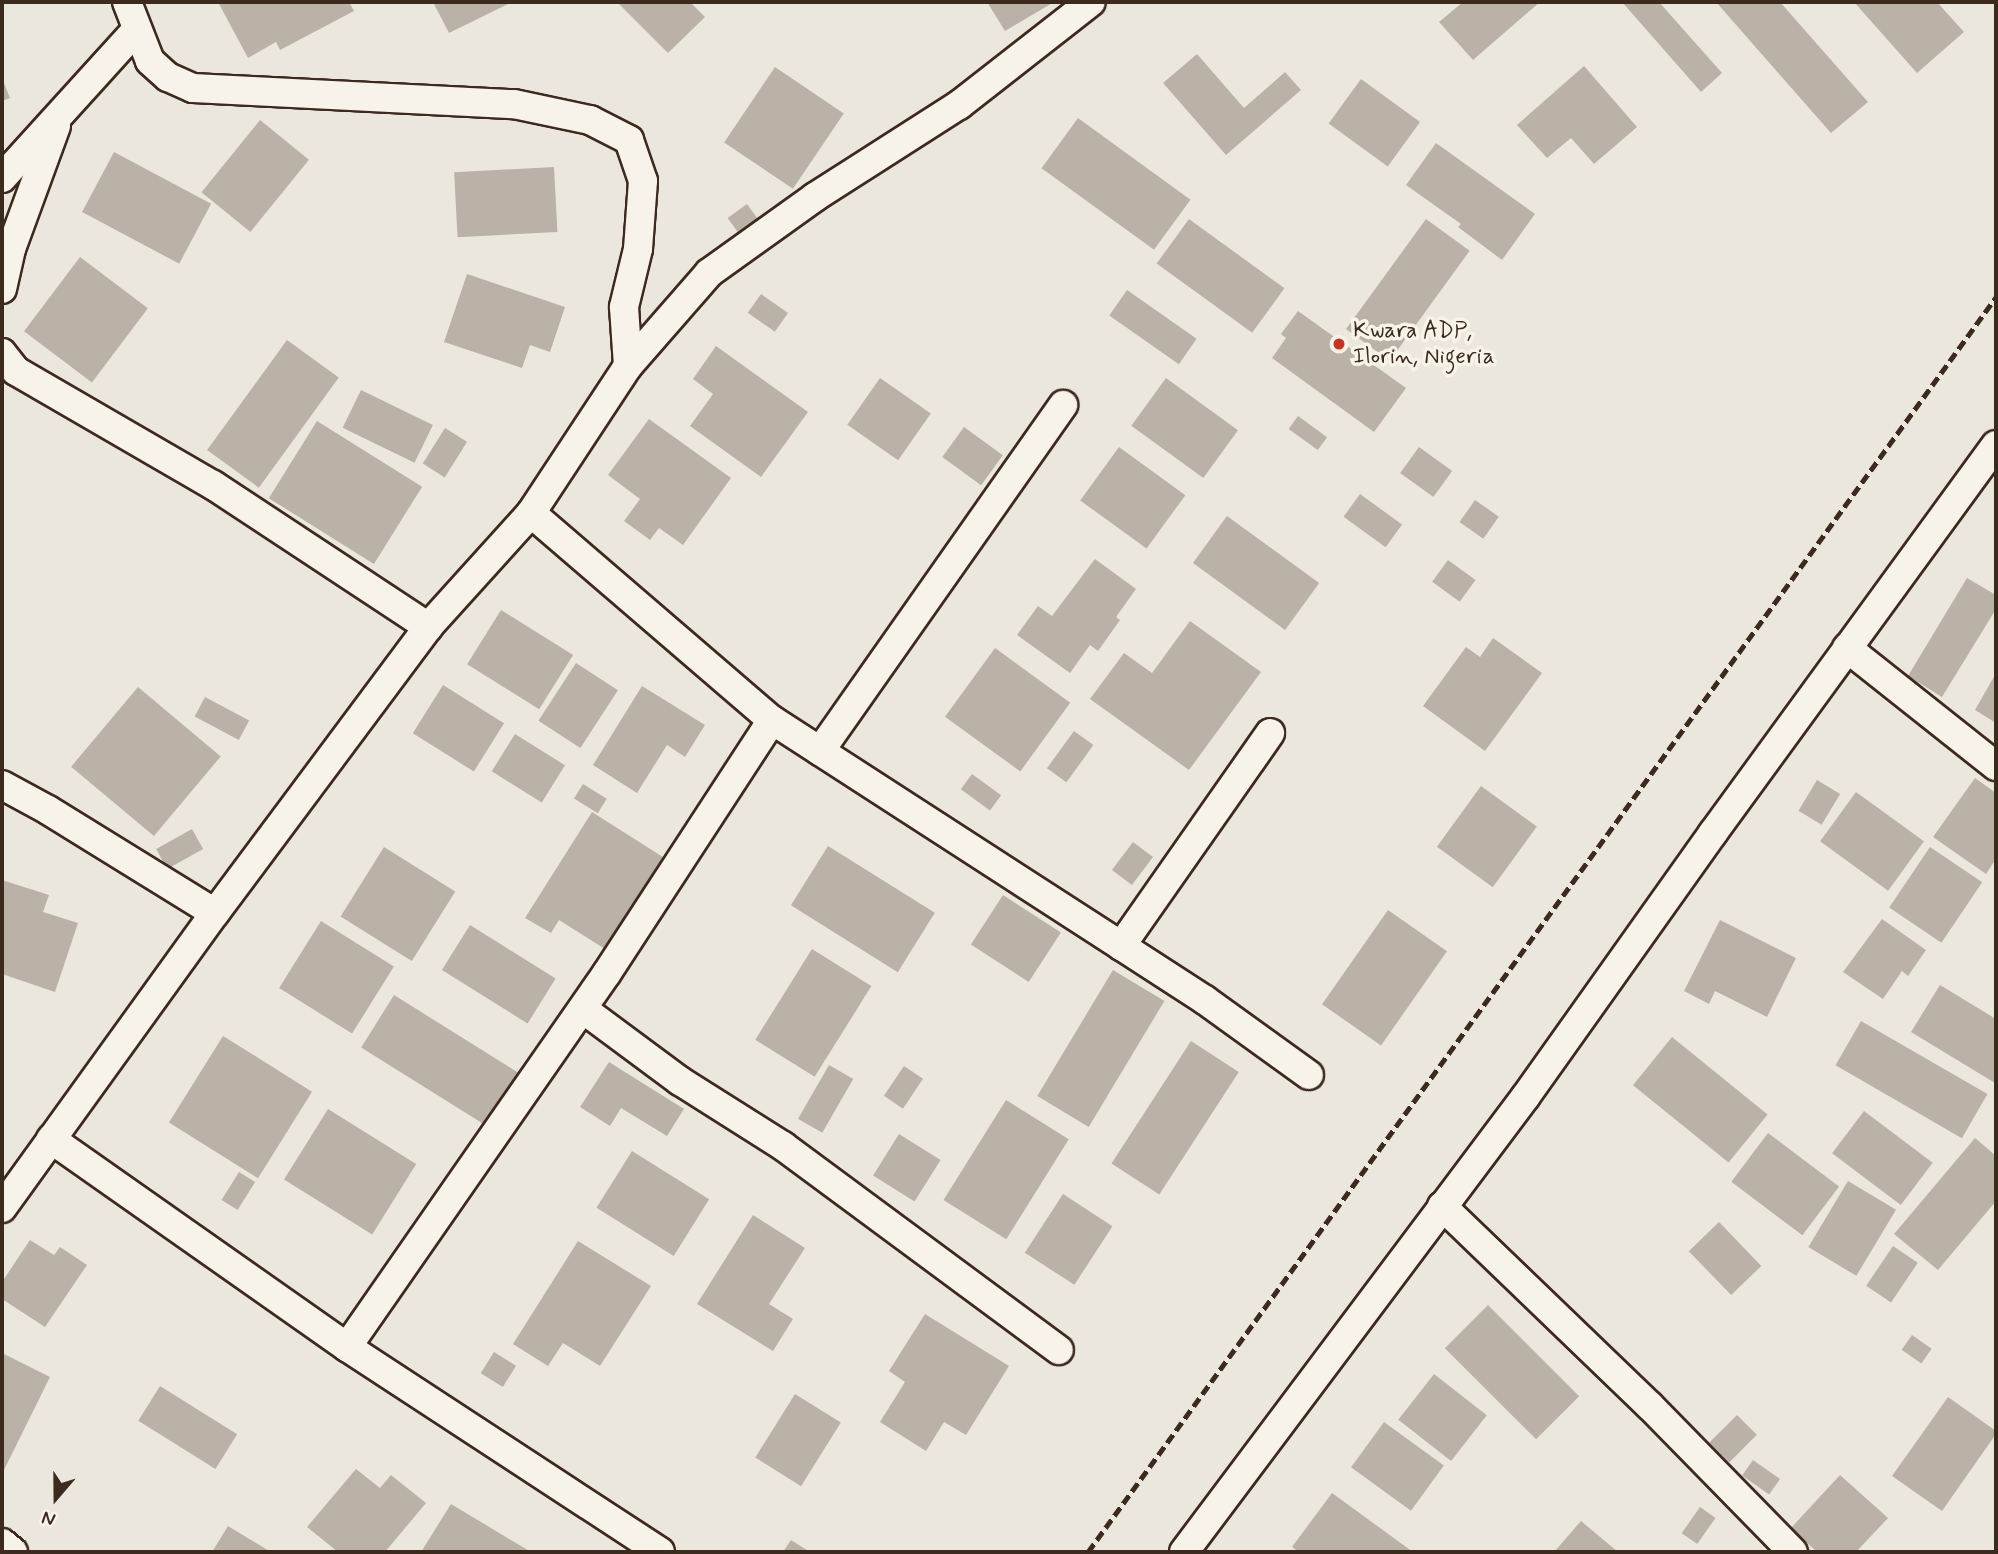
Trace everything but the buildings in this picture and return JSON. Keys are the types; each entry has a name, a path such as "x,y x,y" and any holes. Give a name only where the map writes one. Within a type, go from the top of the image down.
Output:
{"street":[{"path":"127,2 150,61 168,77 193,88 513,104 590,120 629,140 643,181 638,249 624,307 628,366"},
{"path":"5,1198 428,627 531,513 628,366 709,273 815,197 959,105 1091,2"},
{"path":"2,178 136,29"},
{"path":"2,289 11,249 63,108"},
{"path":"2,353 16,371 213,485 428,627"},
{"path":"820,751 1063,405"},
{"path":"1184,1552 1526,1096 1996,445"},
{"path":"531,513 772,720 1205,1000 1309,1074"},
{"path":"1847,648 1996,766"},
{"path":"347,1347 583,1009 772,720"},
{"path":"1121,946 1270,733"},
{"path":"2,785 48,810 215,913"},
{"path":"583,1009 680,1082 783,1146 1059,1350"},
{"path":"51,1139 347,1347 648,1549"},
{"path":"1442,1206 1650,1406 1793,1552"},
{"path":"2,1543 13,1552"}],"railway":[{"path":"1088,1552 1996,297"}],"place":[{"name":"Kwara ADP, Ilorin, Nigeria","path":"1339,344"}]}
